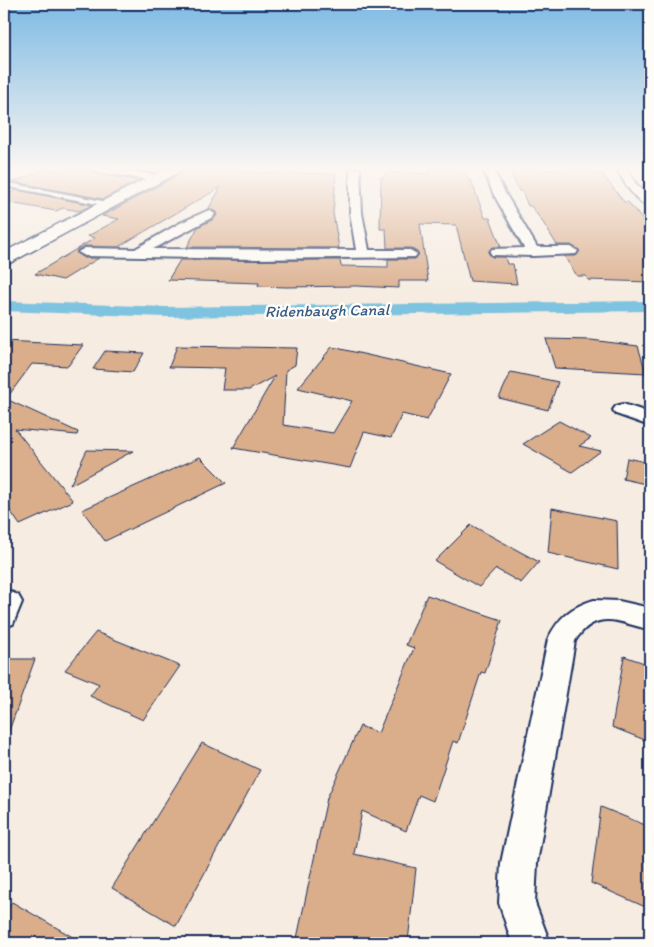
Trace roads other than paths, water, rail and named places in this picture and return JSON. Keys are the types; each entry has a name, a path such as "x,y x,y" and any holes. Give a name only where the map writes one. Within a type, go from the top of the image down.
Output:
{"main road":[{"path":"5,258 90,213"}],"street":[{"path":"356,213 363,254"},
{"path":"511,213 533,252"},
{"path":"139,253 184,226 209,214"},
{"path":"497,252 571,251"},
{"path":"85,252 256,255 410,254"},
{"path":"624,410 650,420"},
{"path":"4,599 9,602 4,616"},
{"path":"531,943 517,903 519,863 562,639 572,624 587,613 608,610 634,614 650,620"}],"waterway":[{"name":"Ridenbaugh Canal","path":"4,306 166,312 650,306"}]}
